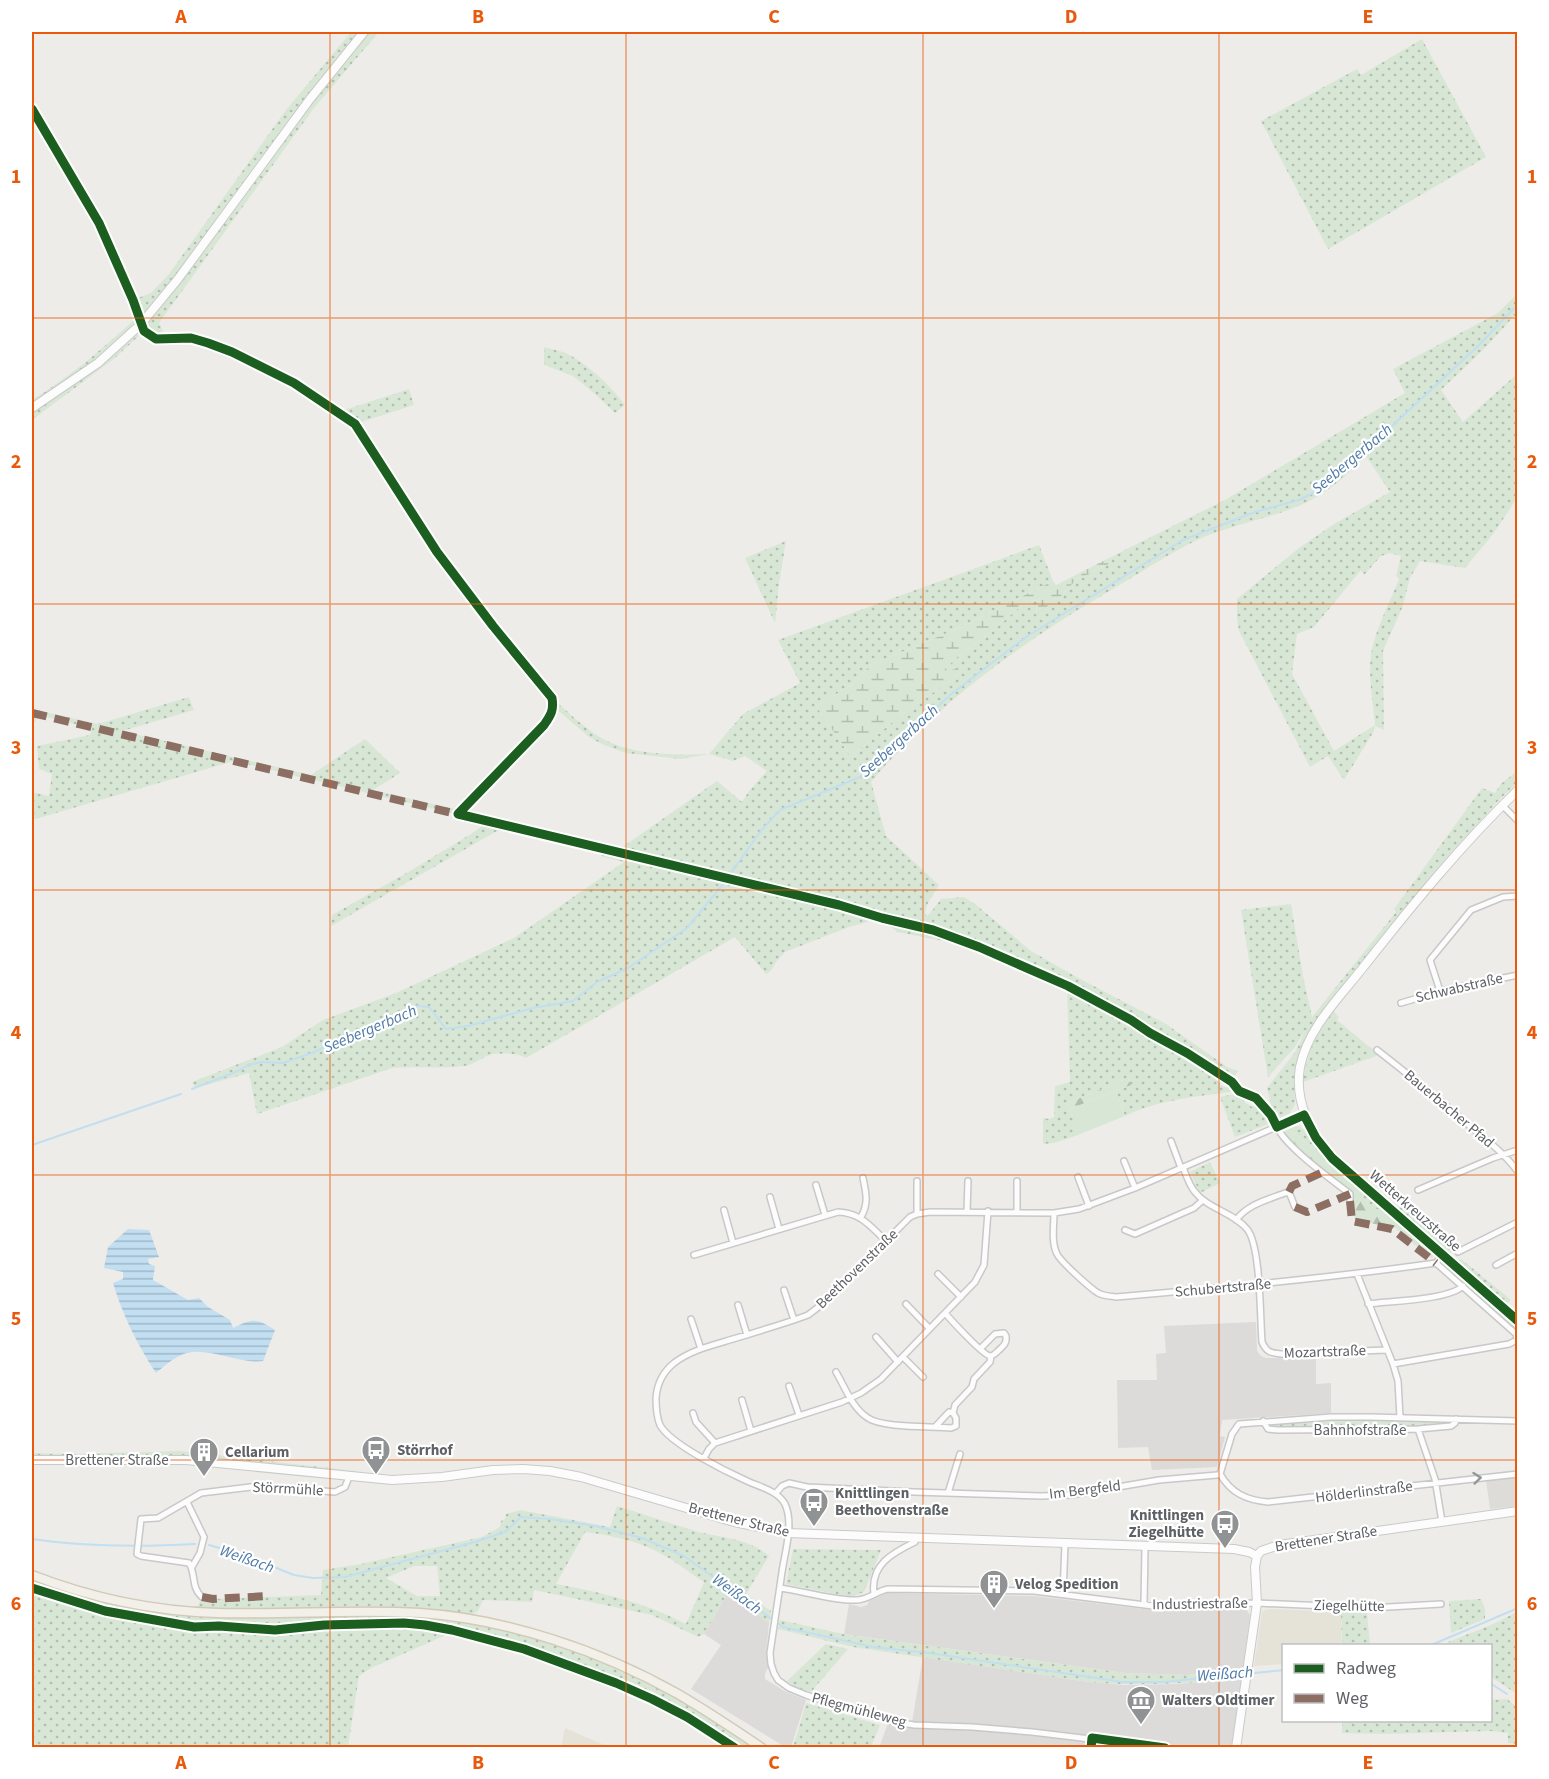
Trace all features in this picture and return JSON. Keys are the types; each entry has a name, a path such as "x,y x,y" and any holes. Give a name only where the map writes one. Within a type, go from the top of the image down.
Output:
{"main road":[{"path":"32,1575 72,1590 117,1602 170,1610 216,1613 364,1611 422,1613 474,1620 525,1632 576,1648 642,1676 676,1693 762,1748"}],"street":[{"path":"32,408 98,363 141,324 178,279 310,99 364,32"},
{"name":"Wetterkreuzstraße","path":"1518,790 1426,887 1332,1006 1313,1033 1304,1051 1299,1083 1304,1115 1316,1138 1332,1158 1518,1321"},
{"path":"1503,804 1518,821"},
{"path":"1440,991 1430,960 1471,910 1503,897 1518,896"},
{"name":"Schwabstraße","path":"1401,1003 1440,991 1518,975"},
{"name":"Bauerbacher Pfad","path":"1377,1050 1504,1155 1518,1172"},
{"path":"917,1181 917,1214 968,1211 1068,1212 1135,1188 1304,1115"},
{"path":"1277,1127 1280,1134 1290,1144 1350,1194 1350,1201"},
{"path":"1170,1141 1182,1167"},
{"path":"1419,1190 1518,1150"},
{"path":"1124,1161 1135,1188"},
{"name":"Mozartstraße","path":"1182,1167 1191,1187 1203,1200 1247,1229 1255,1245 1262,1342 1265,1350 1269,1353 1282,1354 1386,1350"},
{"path":"1078,1177 1089,1206"},
{"path":"861,1217 867,1199 863,1178"},
{"path":"968,1181 968,1211"},
{"path":"1017,1181 1017,1212"},
{"path":"816,1185 825,1215"},
{"path":"1236,1220 1243,1211 1252,1206 1289,1192 1295,1207"},
{"path":"770,1197 779,1229"},
{"path":"1125,1230 1135,1233 1194,1208 1203,1200"},
{"path":"724,1210 733,1243"},
{"path":"694,1255 838,1212 847,1212 861,1217 886,1240"},
{"path":"704,1458 715,1443 851,1399 881,1379 975,1282 984,1265 988,1212"},
{"name":"Schubertstraße","path":"1054,1213 1056,1253 1089,1286 1106,1296 1258,1285 1436,1263"},
{"name":"Beethovenstraße","path":"776,1494 730,1474 681,1446 665,1431 660,1425 656,1401 658,1386 663,1374 678,1360 701,1349 808,1314 825,1302 910,1217 917,1214"},
{"path":"1458,1252 1518,1222"},
{"path":"1496,1265 1518,1253"},
{"path":"1393,1364 1509,1344 1517,1340 1516,1334 1436,1263 1442,1255"},
{"path":"938,1274 960,1297"},
{"path":"1357,1274 1393,1364 1398,1381 1400,1417"},
{"path":"1368,1304 1435,1296 1459,1290 1463,1286"},
{"path":"784,1290 794,1320"},
{"path":"906,1304 929,1328"},
{"path":"738,1305 747,1335"},
{"path":"945,1313 980,1349 991,1356"},
{"path":"691,1319 701,1349"},
{"path":"953,1413 956,1405 972,1388 974,1379 990,1362 991,1356 1005,1344 1006,1336 1004,1333 995,1334 980,1349"},
{"path":"876,1337 898,1362"},
{"path":"903,1357 923,1377"},
{"path":"837,1372 851,1399 869,1419 891,1424 951,1428 956,1426 953,1413"},
{"path":"789,1386 799,1415"},
{"path":"742,1400 752,1431"},
{"path":"693,1413 696,1422 715,1443"},
{"path":"935,1427 945,1414 953,1413"},
{"name":"Bahnhofstraße","path":"1220,1474 1232,1434 1239,1424 1330,1417 1518,1421"},
{"name":"Bahnhofstraße","path":"1263,1421 1268,1429 1278,1430 1418,1430 1450,1426 1455,1423 1456,1419"},
{"path":"1418,1430 1436,1483 1442,1522"},
{"path":"948,1493 960,1454"},
{"name":"Brettener Straße","path":"32,1460 186,1461 392,1480 442,1478 493,1470 550,1471 581,1477 734,1522 788,1533 1234,1549 1257,1556 1261,1551 1279,1545 1518,1511"},
{"name":"Hölderlinstraße","path":"1220,1474 1231,1489 1239,1495 1268,1502 1518,1474"},
{"name":"Im Bergfeld","path":"776,1494 782,1486 789,1483 807,1487 948,1493 1071,1495 1159,1480 1220,1474"},
{"name":"Störrmühle","path":"192,1567 189,1563 141,1557 137,1554 141,1519 158,1518 201,1493 259,1486 335,1491 345,1487 349,1477"},
{"path":"776,1494 784,1502 788,1512 788,1533"},
{"path":"187,1502 204,1537 200,1553 192,1567 195,1587 197,1593 202,1597"},
{"name":"Pflegmühleweg","path":"788,1533 770,1653 774,1673 778,1680 789,1688 890,1721 914,1725 1032,1732 1165,1748"},
{"path":"874,1594 876,1573 894,1552 915,1542 915,1538"},
{"path":"1063,1594 1065,1544"},
{"name":"Industriestraße","path":"1144,1605 1145,1546"},
{"path":"1236,1748 1257,1603 1255,1567 1257,1556"},
{"name":"Industriestraße","path":"780,1588 846,1600 859,1600 888,1589 1034,1591 1161,1607 1257,1603"},
{"name":"Ziegelhütte","path":"1257,1603 1371,1608 1441,1604"}],"shaded area":[{"path":"1256,1322 1257,1351 1261,1356 1266,1358 1316,1358 1316,1384 1331,1383 1331,1413 1222,1420 1220,1436 1225,1437 1217,1467 1152,1470 1148,1447 1118,1448 1117,1380 1157,1380 1156,1354 1166,1353 1164,1326"},
{"path":"1517,1476 1517,1506 1490,1509 1486,1480"},
{"path":"887,1593 1034,1596 1160,1611 1246,1609 1250,1615 1243,1668 1188,1675 1125,1673 844,1634 849,1604 861,1607"},
{"path":"727,1594 769,1623 766,1654 768,1668 765,1679 786,1692 806,1700 791,1747 785,1747 691,1689 721,1645 704,1634"},
{"path":"1265,1610 1341,1612 1341,1644 1282,1644 1282,1664 1254,1666 1262,1612"},
{"path":"923,1657 1089,1682 1124,1685 1177,1684 1242,1678 1232,1747 879,1748 888,1723 911,1728"},
{"path":"565,1728 609,1747 561,1747"}],"green space":[{"path":"351,32 379,32 314,108 159,323 166,338 156,339 144,331 115,358 32,420 32,408 83,374 109,350 32,406 32,400 87,361 138,316 133,300 151,293 169,274 286,110"},
{"path":"1422,39 1486,157 1328,249 1261,121 1357,69 1361,75"},
{"path":"1517,294 1517,313 1484,349 1441,390 1463,422 1517,374 1517,498 1494,533 1465,568 1420,561 1410,578 1402,608 1383,651 1384,730 1375,726 1344,780 1328,756 1310,767 1239,631 1237,599 1299,548 1334,524 1390,492 1366,456 1335,484 1310,501 1193,542 1054,625 988,672 926,723 871,782 886,836 939,885 928,903 925,912 927,917 941,899 964,897 1031,951 1166,1024 1227,1067 1238,1071 1232,1080 1222,1074 1220,1076 1223,1079 1220,1085 1227,1088 1229,1085 1232,1087 1233,1090 1230,1092 1163,1103 1125,1116 1116,1091 1131,1085 1128,1078 1068,1103 1078,1135 1043,1144 1043,1118 1054,1117 1055,1086 1070,1082 1067,986 965,942 964,945 897,932 882,918 849,927 785,952 771,971 766,974 735,937 526,1058 515,1054 491,1054 464,1066 392,1068 257,1114 249,1073 195,1088 192,1082 282,1047 323,1020 396,993 514,938 624,862 604,857 583,845 513,827 514,831 497,831 331,926 332,915 410,871 488,822 234,761 32,820 32,792 49,796 52,774 39,769 37,746 90,735 92,728 37,715 35,722 32,721 32,709 98,724 189,697 194,710 122,731 311,775 365,739 400,773 373,790 621,848 717,781 742,802 767,771 745,756 733,761 709,754 743,714 800,683 778,640 1039,545 1053,581 959,628 871,665 850,686 816,706 851,757 896,719 967,666 940,674 957,657 990,633 1028,600 1040,601 1035,613 1060,597 1075,581 1109,564 1113,556 1225,500 1405,393 1393,369 1498,313","holes":["1390,553 1401,556 1396,576 1399,579 1379,626 1371,654 1370,681 1375,725 1334,751 1292,674 1297,634 1314,627 1361,570 1364,575 1381,556","1153,1034 1185,1046 1186,1055 1185,1055"]},
{"path":"544,347 563,352 580,361 605,382 625,405 615,413 573,376 544,365"},
{"path":"409,389 414,405 355,424 338,412"},
{"path":"786,541 779,584 775,623 745,558"},
{"path":"1113,556 1109,564 1075,581 1060,597 1035,615 1040,601 1028,600 990,633 957,657 941,673 969,665 896,719 851,757 816,706 850,686 871,665 959,628 1053,581 1056,585"},
{"path":"552,698 592,732 619,746 664,754 709,754 681,759 626,753 589,737 553,706"},
{"path":"1517,771 1517,783 1496,803 1424,886 1323,1013 1296,1069 1295,1104 1290,1113 1279,1118 1272,1109 1267,1088 1295,1052 1306,1029 1295,1047 1268,1077 1241,910 1291,904 1312,1017 1396,912 1394,909 1482,788 1495,793 1501,784"},
{"path":"1333,1011 1339,1017 1337,1020 1379,1055 1303,1082 1313,1044"},
{"path":"1128,1078 1131,1085 1070,1109 1068,1103"},
{"path":"1116,1091 1125,1116 1078,1135 1070,1109"},
{"path":"1240,1093 1245,1095 1244,1102 1252,1107 1258,1103 1273,1122 1235,1137 1220,1097"},
{"path":"1296,1126 1307,1133 1321,1153 1287,1129"},
{"path":"1287,1129 1321,1153 1363,1191 1362,1198 1377,1209 1385,1209 1415,1236 1410,1241 1394,1227 1355,1219 1351,1193 1288,1140 1284,1133"},
{"path":"1210,1162 1220,1183 1200,1193 1190,1172"},
{"path":"1363,1191 1385,1209 1377,1210 1362,1198"},
{"path":"1400,1205 1453,1251 1448,1256 1394,1209"},
{"path":"1415,1236 1434,1252 1432,1258 1410,1241"},
{"path":"1461,1259 1511,1300 1505,1305 1457,1263"},
{"path":"1448,1266 1517,1327 1517,1333 1446,1268"},
{"path":"1373,1419 1447,1421 1447,1425 1274,1427 1274,1424"},
{"path":"179,1451 356,1471 357,1473 149,1455 32,1455 32,1453"},
{"path":"617,1506 762,1550 769,1556 746,1594 771,1611 769,1623 727,1594 704,1634 698,1637 652,1615 534,1590 532,1602 483,1600 478,1611 472,1615 424,1608 365,1606 321,1607 322,1616 410,1617 455,1622 488,1627 552,1644 643,1681 682,1702 753,1747 738,1747 653,1697 577,1666 524,1648 449,1631 444,1636 371,1668 359,1676 348,1747 32,1748 32,1592 37,1591 32,1588 32,1580 43,1585 47,1581 117,1602 212,1612 197,1608 202,1597 213,1599 321,1595 323,1570 361,1564 482,1537 500,1527 506,1514 520,1510 610,1527","holes":["585,1532 616,1537 646,1546 704,1582 686,1624 623,1599 556,1584","414,1566 437,1566 440,1596 417,1596 386,1578"]},
{"path":"793,1549 881,1550 864,1592 851,1597 786,1584"},
{"path":"1481,1599 1485,1609 1485,1619 1451,1633 1449,1601"},
{"path":"1341,1612 1367,1613 1370,1644 1342,1644"},
{"path":"1517,1612 1517,1694 1492,1678 1492,1644 1449,1644 1448,1642"},
{"path":"780,1620 843,1634 1125,1673 1188,1675 1243,1668 1242,1678 1166,1684 1089,1682 853,1647 778,1629"},
{"path":"826,1644 848,1649 811,1692 797,1688 787,1681"},
{"path":"1507,1699 1517,1707 1517,1744 1508,1743 1508,1733 1491,1731 1342,1733 1342,1722 1492,1722 1492,1700"},
{"path":"806,1703 880,1725 871,1747 793,1747"}],"water":[{"path":"128,1229 149,1230 159,1257 148,1259 149,1264 155,1266 153,1280 188,1300 199,1298 208,1307 230,1320 233,1328 246,1322 259,1321 275,1330 263,1361 242,1360 209,1353 188,1353 179,1356 156,1373 131,1330 113,1283 123,1279 123,1272 104,1268 108,1247"}],"waterway":[{"name":"Seebergerbach","path":"192,1089 248,1065 262,1062 283,1063 312,1053 337,1041 405,1017 417,1006 429,1007 446,1029 468,1026 533,1008 573,1001 597,982 628,968 687,928 723,884 760,832 780,810 865,775 950,695 1026,637 1183,540 1255,512 1299,500 1313,493 1390,428 1479,345 1518,304"},
{"name":"Seebergerbach","path":"32,1145 181,1094"},
{"name":"Weißach","path":"209,1545 247,1556 294,1575 313,1578 345,1577 505,1532 521,1517 549,1519 595,1526 642,1538 684,1556 783,1627 873,1647 929,1653 1123,1682 1163,1682 1282,1670"},
{"name":"Weißach","path":"32,1539 113,1546 195,1544"},
{"name":"Weißach","path":"1434,1644 1518,1608"},
{"path":"1492,1684 1507,1694"}],"marked path":[{"path":"32,713 461,815"},
{"path":"1289,1192 1292,1186 1323,1172"},
{"path":"1295,1207 1307,1212 1350,1194"},
{"path":"1350,1201 1352,1221 1392,1229 1436,1263"},
{"path":"202,1597 213,1599 269,1596"}],"cycle path":[{"path":"32,109 99,223 144,331 156,339 191,338 232,352 294,383 355,424 437,552 552,698 553,706 544,725 458,814"},
{"path":"458,814 839,905 933,930 979,947 1068,986 1187,1053 1232,1082 1239,1091 1256,1098 1271,1115 1277,1127 1304,1115 1316,1138 1332,1158 1518,1321"},
{"path":"32,1588 105,1611 194,1627 219,1626 275,1630 324,1625 404,1623 452,1630 524,1649 616,1683 687,1717 735,1748"},
{"path":"1091,1748 1092,1738 1165,1748"}],"place":[{"name":"Störrhof","path":"376,1476"},
{"name":"Cellarium","path":"204,1478"},
{"name":"Knittlingen Beethovenstraße","path":"814,1528"},
{"name":"Knittlingen Ziegelhütte","path":"1225,1550"},
{"name":"Velog Spedition","path":"994,1610"},
{"name":"Walters Oldtimer","path":"1141,1726"}]}
